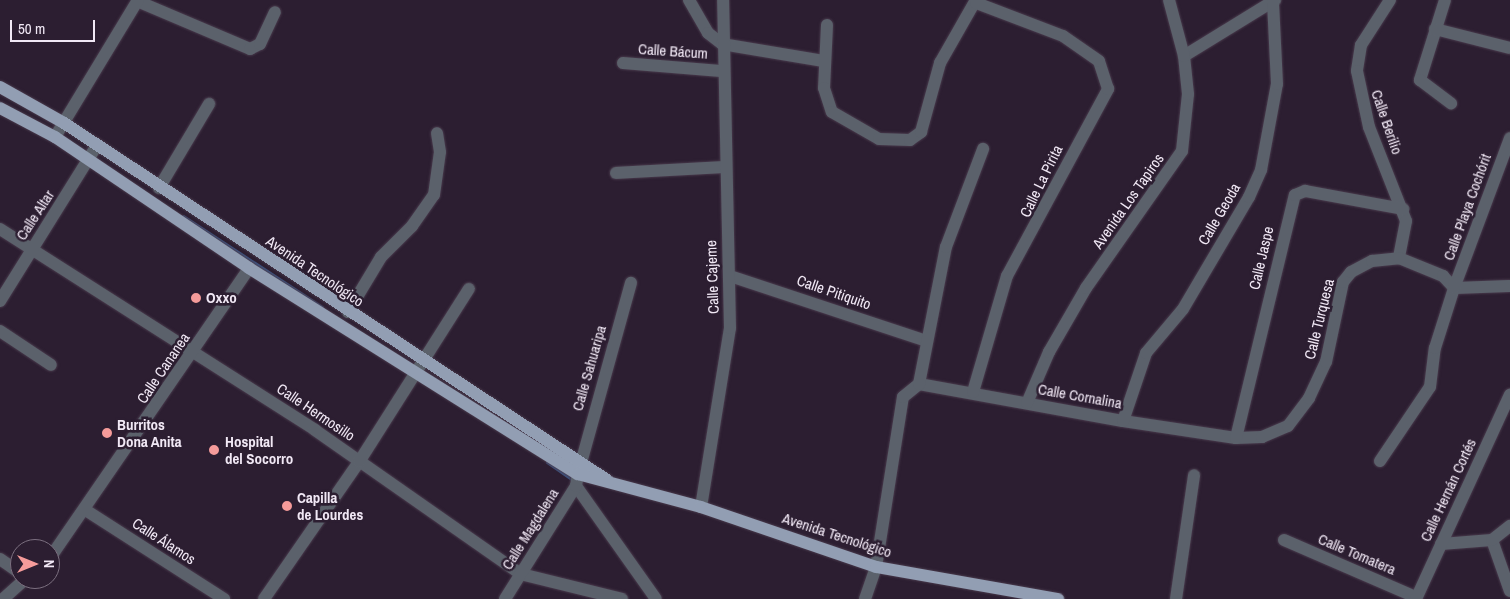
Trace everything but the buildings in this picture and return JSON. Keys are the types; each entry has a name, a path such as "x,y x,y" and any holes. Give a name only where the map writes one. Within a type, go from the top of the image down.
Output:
{"main road":[{"name":"Avenida Tecnológico","path":"0,87 64,123 348,312 417,365"},
{"name":"Avenida Tecnológico","path":"0,108 54,138 250,268 417,365 575,469 611,482 701,507 876,566 1058,599"}],"street":[{"path":"689,0 708,33 722,44 824,61"},
{"name":"Calle Cajeme","path":"701,507 730,328 730,276 723,167 721,71 723,0"},
{"name":"Avenida Los Tapiros","path":"1027,403 1049,352 1086,288 1182,151 1188,122 1184,56 1169,0"},
{"name":"Calle Berilio","path":"1390,0 1361,45 1357,71 1369,127 1403,209 1407,235 1399,258"},
{"path":"1445,0 1420,80 1451,103"},
{"path":"54,138 137,1 250,49 260,44 276,12"},
{"path":"827,25 824,61 826,101 846,122 891,141 910,140 921,132 940,63 976,1"},
{"name":"Calle La Pirita","path":"973,392 1007,276 1108,89 1099,61 1063,36 976,1"},
{"path":"1184,56 1274,1"},
{"name":"Calle Geoda","path":"1124,421 1146,352 1183,309 1261,170 1277,84 1274,1"},
{"path":"1435,29 1510,48"},
{"name":"Calle Bácum","path":"623,63 721,71"},
{"path":"159,188 209,104"},
{"path":"348,312 381,257 426,210 434,195 440,152 437,133"},
{"name":"Calle Playa Cochórit","path":"1380,461 1430,387 1435,348 1454,288 1510,138"},
{"name":"Calle Altar","path":"0,301 96,146"},
{"path":"864,599 876,566 904,397 920,384 946,247 983,149"},
{"path":"616,173 723,167"},
{"name":"Calle Jaspe","path":"1236,438 1294,194 1305,192 1403,209"},
{"name":"Calle Hermosillo","path":"0,229 193,352 359,462 521,574 622,599"},
{"path":"1399,258 1443,276 1454,288 1510,286"},
{"name":"Calle Turquesa","path":"1236,438 1270,436 1288,426 1309,398 1326,362 1342,282 1360,265 1399,258"},
{"name":"Calle Cananea","path":"60,545 86,511 250,268"},
{"name":"Calle Pitiquito","path":"730,276 927,341"},
{"name":"Calle Sahuaripa","path":"575,469 630,283"},
{"path":"264,599 359,462 417,365 468,289"},
{"path":"0,331 51,364"},
{"name":"Calle Cornalina","path":"920,384 973,392 1124,421 1236,438"},
{"name":"Calle Hernán Cortés","path":"1416,598 1510,394"},
{"path":"575,469 656,599"},
{"name":"Calle Magdalena","path":"505,599 521,574 575,469"},
{"path":"1176,599 1194,475"},
{"name":"Calle Álamos","path":"86,511 224,599"},
{"path":"1441,544 1492,540 1510,526"},
{"name":"Calle Tomatera","path":"1284,540 1416,598"},
{"path":"1492,540 1510,591"},
{"path":"3,599 14,589"}],"waterway":[{"path":"183,216 322,307"},
{"path":"547,462 573,480"}],"place":[{"name":"Oxxo","path":"196,298"},
{"name":"Burritos Dona Anita","path":"107,433"},
{"name":"Hospital del Socorro","path":"214,450"},
{"name":"Capilla de Lourdes","path":"287,506"}]}
